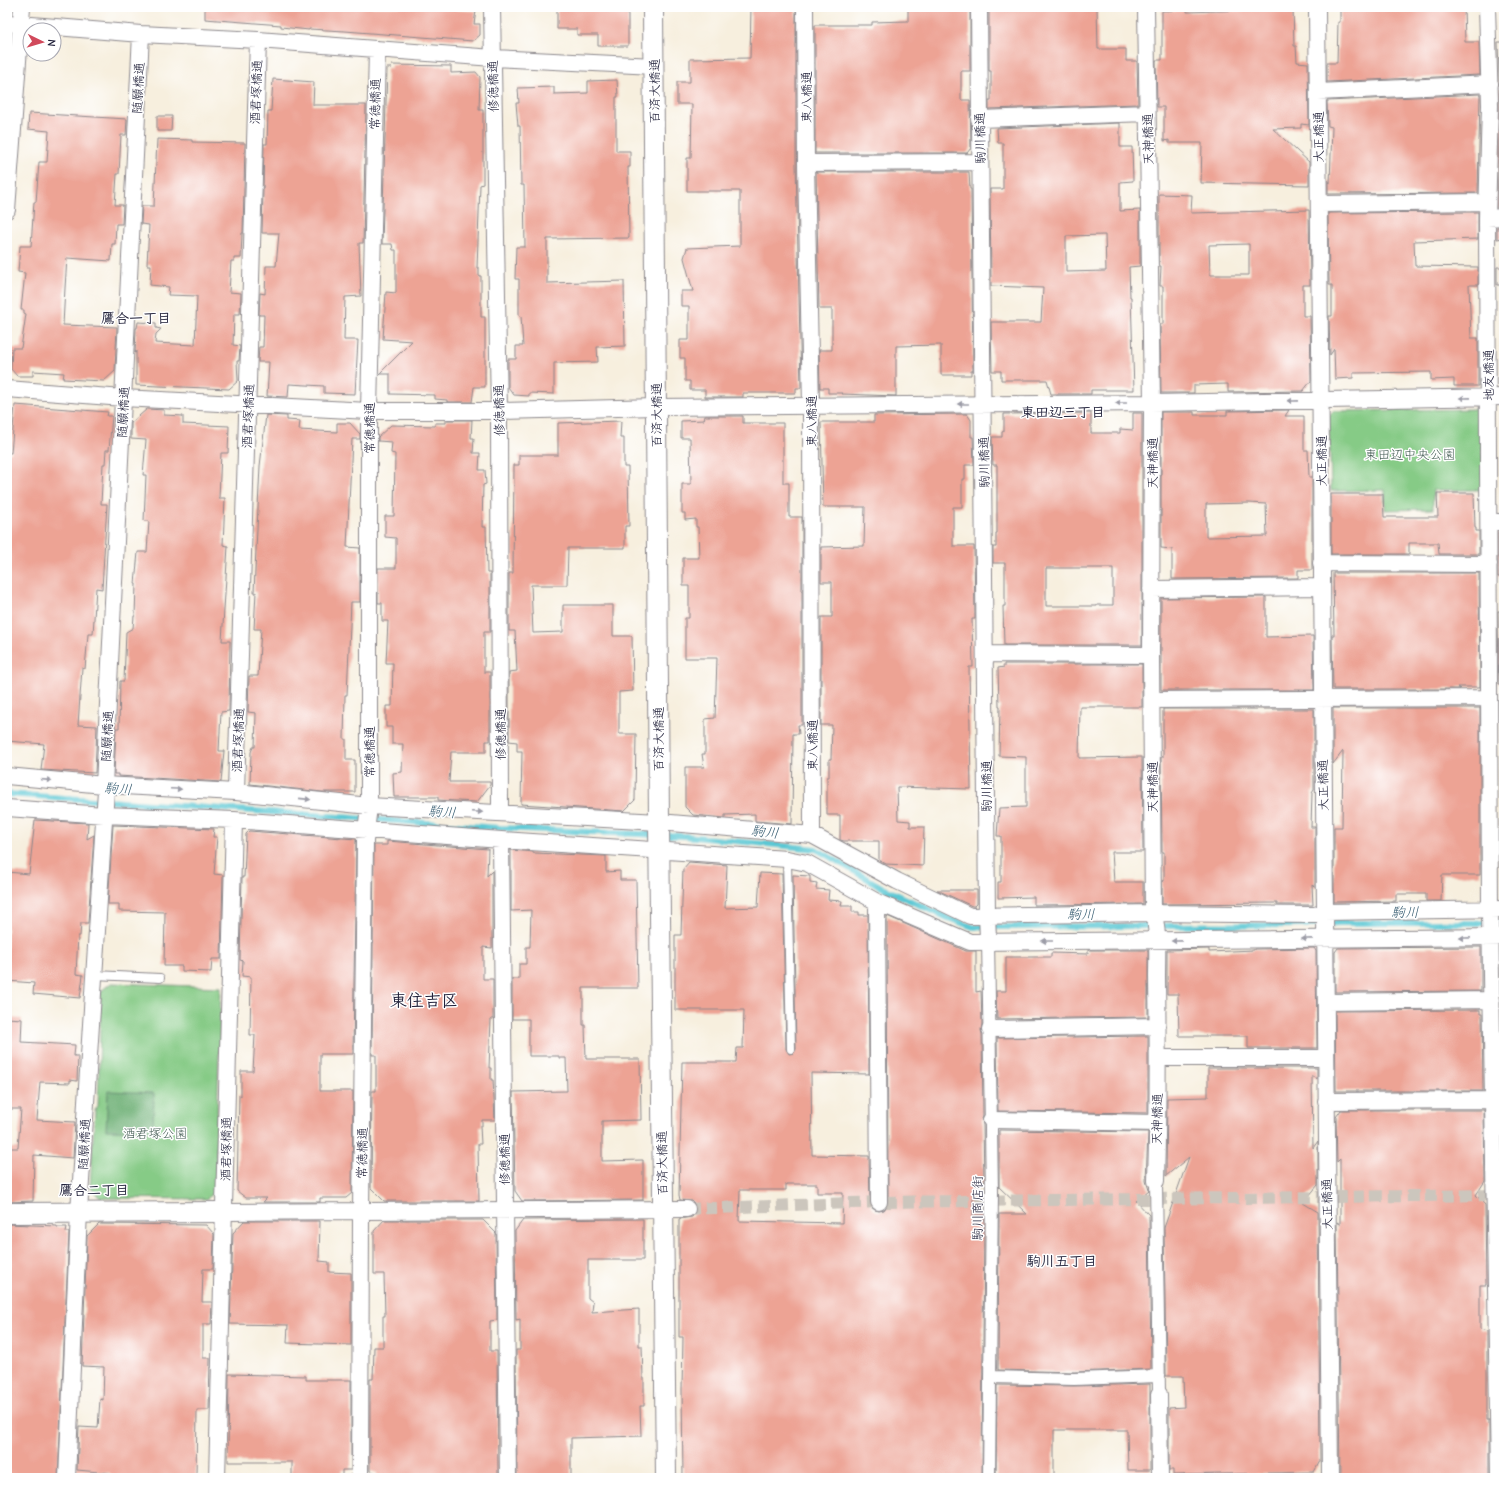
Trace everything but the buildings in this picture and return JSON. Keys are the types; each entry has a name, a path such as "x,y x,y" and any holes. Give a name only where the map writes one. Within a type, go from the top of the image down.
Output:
{"street":[{"path":"7,210 14,24 22,7"},
{"name":"修徳橋通","path":"492,7 499,410 500,813"},
{"name":"百済大橋通","path":"654,7 659,849 666,1478"},
{"name":"東八橋通","path":"805,7 806,163 811,406 812,835"},
{"name":"駒川橋通","path":"979,7 988,940"},
{"name":"天神橋通","path":"1146,7 1152,403 1151,655 1154,916 1158,1026 1156,1181"},
{"name":"大正橋通","path":"1317,7 1330,1478"},
{"name":"地友橋通","path":"1487,7 1490,84 1497,105 1487,210 1488,397 1496,522 1489,564 1496,631 1489,698 1495,937"},
{"path":"14,24 141,34 258,40 493,58 654,66"},
{"name":"随願橋通","path":"67,1478 80,1212 104,812 141,34"},
{"name":"酒君塚橋通","path":"236,792 258,40"},
{"name":"常徳橋通","path":"360,1478 365,841 369,807 369,411 376,49"},
{"path":"1318,92 1490,84"},
{"path":"979,119 1147,113"},
{"path":"806,163 980,162"},
{"path":"1318,204 1487,210 1504,217"},
{"path":"7,389 123,398 369,411 1152,403 1504,397"},
{"path":"1321,564 1489,564"},
{"path":"1151,589 1321,587"},
{"path":"985,654 1151,655"},
{"path":"1152,700 1489,698"},
{"path":"7,776 105,787 236,792 369,807 500,813 659,823 812,835 897,881 970,916 1315,915 1325,924 1495,937 1492,1000 1498,1059 1499,1478"},
{"path":"7,808 234,820 787,859 807,863 877,902 970,942 988,940 1156,939 1495,910"},
{"name":"酒君塚橋通","path":"217,1478 234,820"},
{"name":"修徳橋通","path":"501,840 508,1478"},
{"path":"877,902 878,1202"},
{"name":"駒川商店街","path":"988,940 992,1196 989,1478"},
{"path":"1326,1002 1492,1000"},
{"path":"990,1029 1158,1026"},
{"path":"1158,1058 1326,1058"},
{"path":"1326,1101 1497,1106"},
{"path":"991,1120 1157,1123"},
{"path":"1156,1181 1160,1478"},
{"path":"7,1213 687,1209"},
{"path":"990,1377 1074,1379 1159,1376"}],"lane":[{"path":"787,859 791,1049"},
{"path":"94,975 160,978"}],"green space":[{"name":"東田辺中央公園","path":"1476,409 1482,414 1483,490 1433,490 1433,509 1385,510 1385,490 1331,491 1329,415 1334,411"},
{"name":"酒君塚公園","path":"111,983 221,987 215,1190 207,1199 100,1198 90,1187 95,1110 98,1106 101,991"},
{"path":"108,1091 154,1093 153,1131 106,1130"}],"waterway":[{"name":"駒川","path":"7,794 500,828 685,836 816,849 885,889 948,918 973,927 1310,925 1338,923 1504,923"}],"tunnel":[{"path":"687,1209 879,1202 1504,1195"}],"district":[{"name":"鷹合一丁目","path":"136,318"},
{"name":"東田辺三丁目","path":"1063,412"},
{"name":"東住吉区","path":"424,1000"},
{"name":"鷹合二丁目","path":"94,1190"},
{"name":"駒川五丁目","path":"1062,1261"}]}
